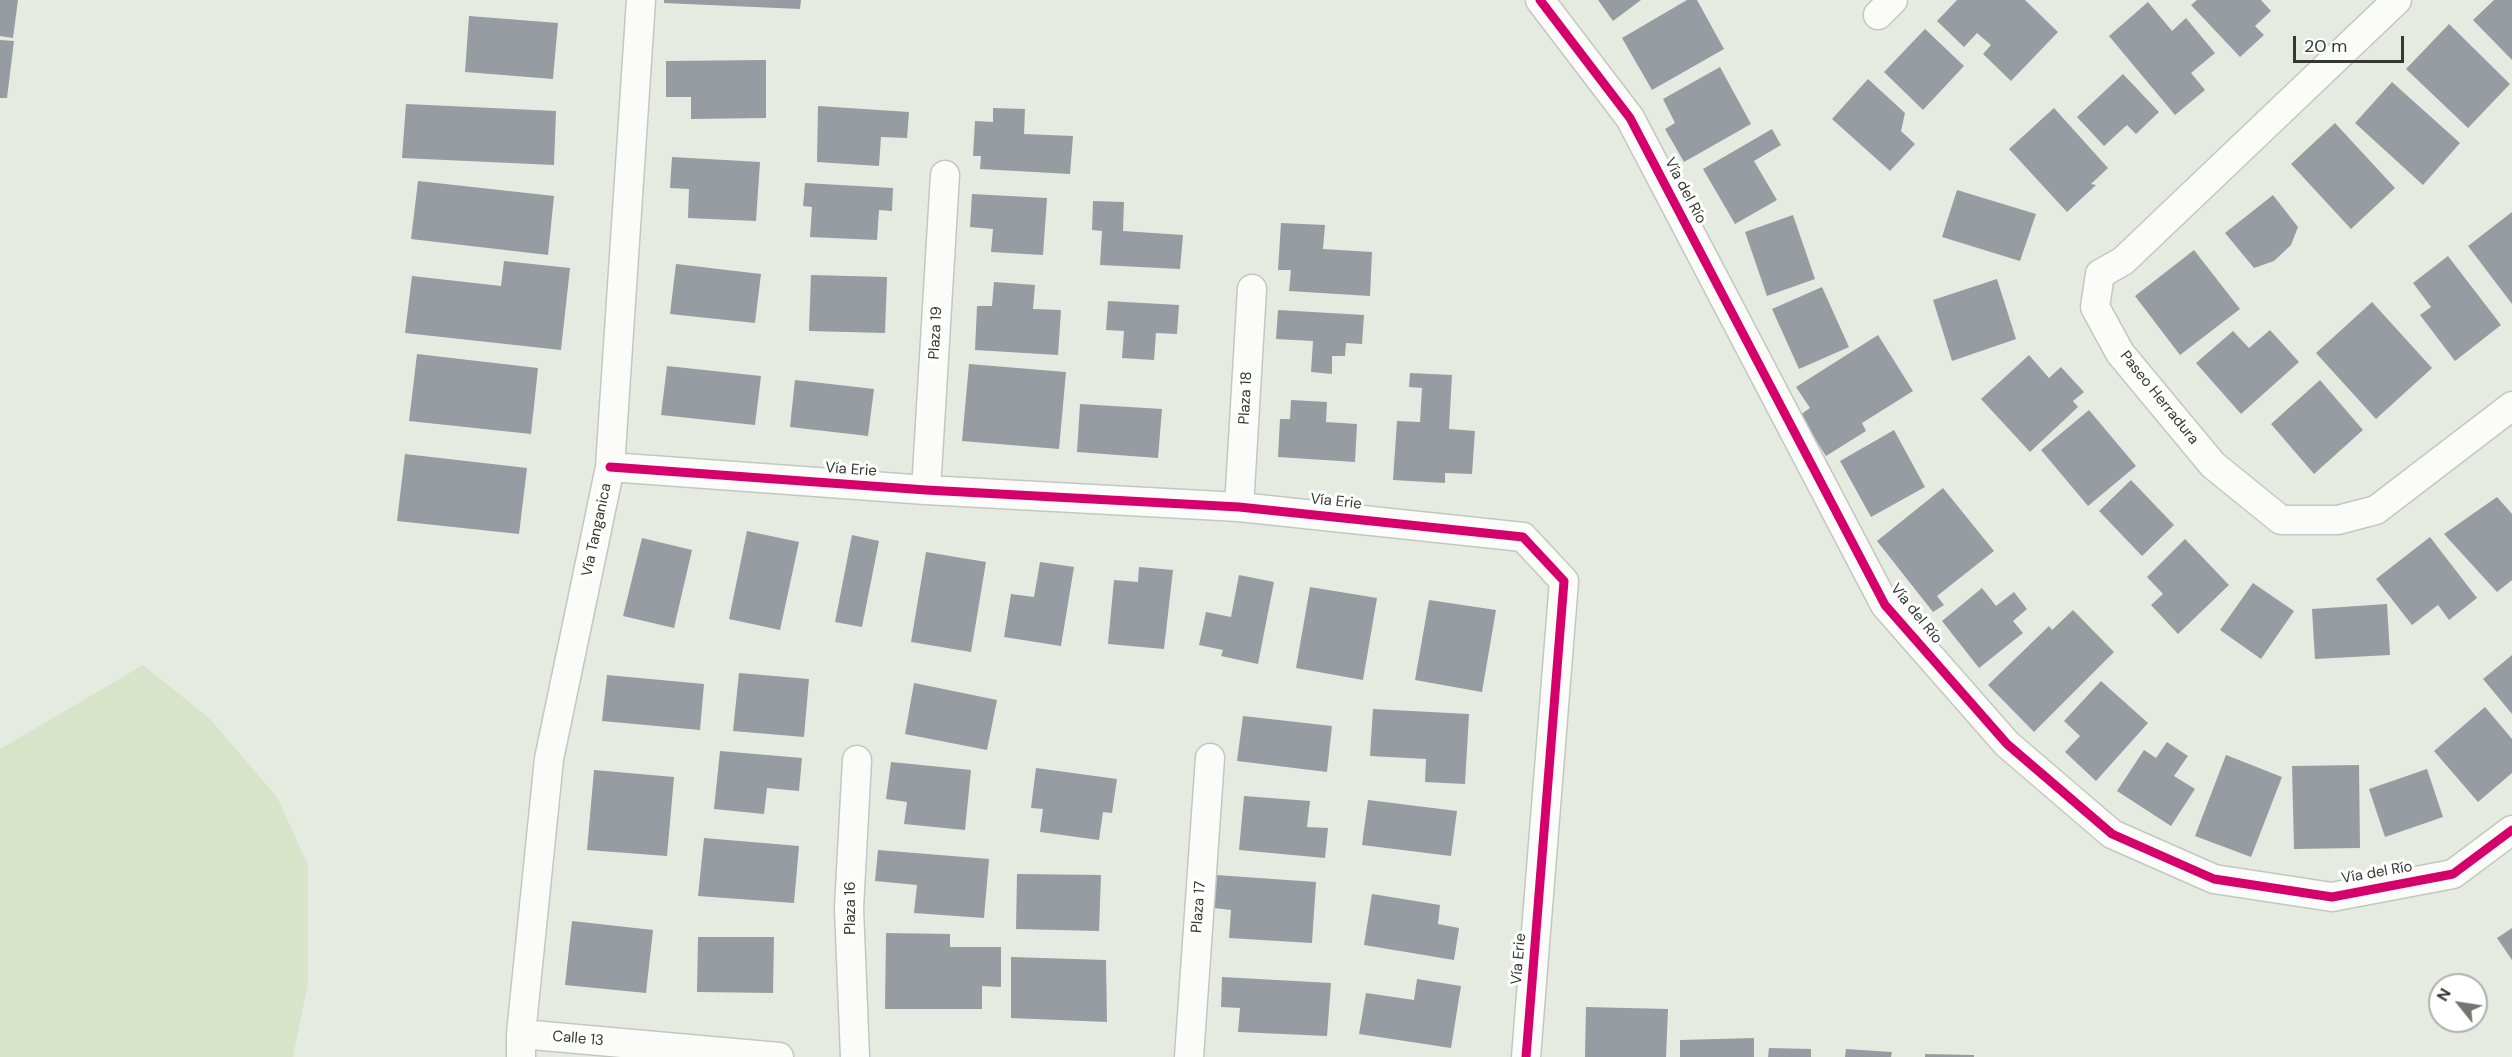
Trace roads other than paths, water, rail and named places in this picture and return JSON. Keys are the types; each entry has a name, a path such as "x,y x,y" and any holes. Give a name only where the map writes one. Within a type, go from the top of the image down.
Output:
{"street":[{"name":"Vía Tanganica","path":"521,1046 549,759 610,467 641,0"},
{"name":"Vía del Río","path":"1540,0 1630,118 1885,605 2007,744 2103,827 2112,834 2214,879 2332,897 2453,874 2512,830"},
{"name":"Paseo Herradura","path":"2397,0 2123,261 2100,274 2095,307 2120,352 2214,465 2281,520 2338,520 2376,510 2512,406"},
{"name":"Plaza 19","path":"926,490 945,175"},
{"name":"Plaza 18","path":"1239,507 1252,289"},
{"name":"Vía Erie","path":"610,467 926,490 1239,507 1523,537 1563,581 1526,1057"},
{"name":"Plaza 17","path":"1189,1057 1210,758"},
{"name":"Plaza 16","path":"855,1057 849,908 857,760"},
{"name":"Calle 13","path":"521,1046 779,1057"}]}
